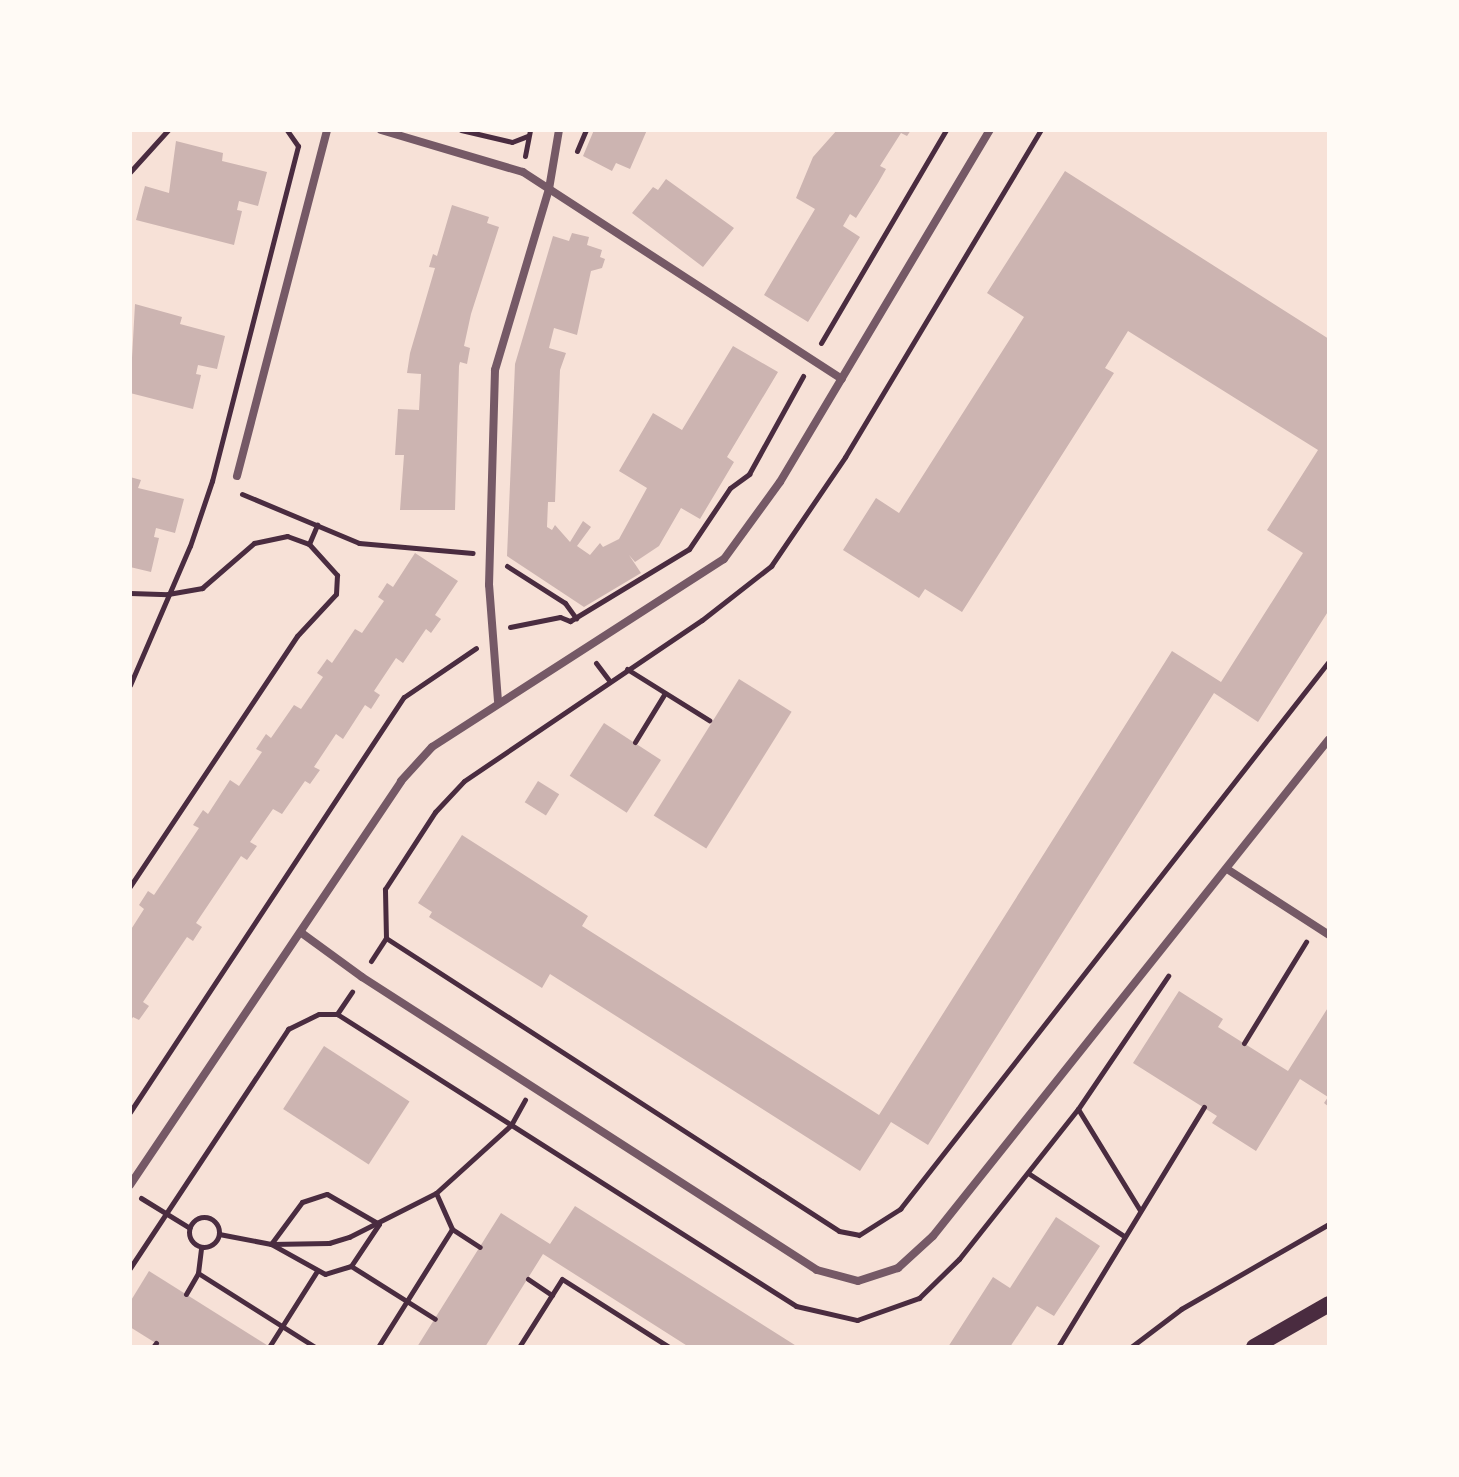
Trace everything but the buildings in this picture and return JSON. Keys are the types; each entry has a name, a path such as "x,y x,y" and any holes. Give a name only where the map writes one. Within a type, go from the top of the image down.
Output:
{"main road":[{"path":"1254,1347 1329,1304"}],"street":[{"path":"237,476 327,130"},
{"path":"381,130 504,163 842,379"},
{"path":"498,701 490,632 495,370 549,189 559,130"},
{"path":"130,1185 303,934 401,781 432,747 498,701 724,559 780,482 990,130"},
{"path":"303,934 817,1270 858,1281 898,1268 933,1236 1329,739"},
{"path":"1227,869 1329,935"}],"path":[{"path":"130,172 168,130"},
{"path":"130,685 212,481 298,146 287,130"},
{"path":"461,130 512,142 530,130"},
{"path":"130,1112 404,697 471,653 490,632 560,617 573,620 689,549 730,488 749,474 946,130"},
{"path":"793,369 800,381"},
{"path":"212,481 225,487"},
{"path":"238,492 359,543 474,553"},
{"path":"309,544 317,525"},
{"path":"130,593 168,594 202,588 254,543 287,536 309,544 337,575 336,594 297,636 130,886"},
{"path":"503,563 565,603 578,635"},
{"path":"371,961 386,938 554,1052 839,1231 859,1235 874,1229 900,1209 1329,661"},
{"path":"596,663 609,680"},
{"path":"627,669 709,720"},
{"path":"635,742 665,693"},
{"path":"1244,1043 1316,926"},
{"path":"130,1268 288,1029 319,1014 337,1014 796,1306 857,1320 919,1298 959,1259 1078,1109 1176,965"},
{"path":"337,1014 354,990"},
{"path":"219,1234 271,1244 329,1243 379,1224 436,1193 511,1125 525,1100"},
{"path":"1058,1347 1204,1107"},
{"path":"1078,1109 1140,1210"},
{"path":"1028,1173 1124,1236"},
{"path":"436,1193 452,1229 480,1247"},
{"path":"271,1244 292,1211 313,1196 339,1197 379,1224"},
{"path":"140,1197 190,1228"},
{"path":"205,1217 217,1225 219,1234 211,1246 201,1247 190,1238 190,1228 205,1217"},
{"path":"271,1244 317,1271 337,1274 351,1266 379,1224"},
{"path":"1131,1347 1181,1309 1329,1224"},
{"path":"378,1347 452,1229"},
{"path":"186,1294 198,1273 201,1247"},
{"path":"351,1266 435,1319"},
{"path":"269,1347 317,1271"},
{"path":"198,1273 315,1347"},
{"path":"528,1279 552,1295"},
{"path":"519,1347 562,1279 669,1347"}]}
